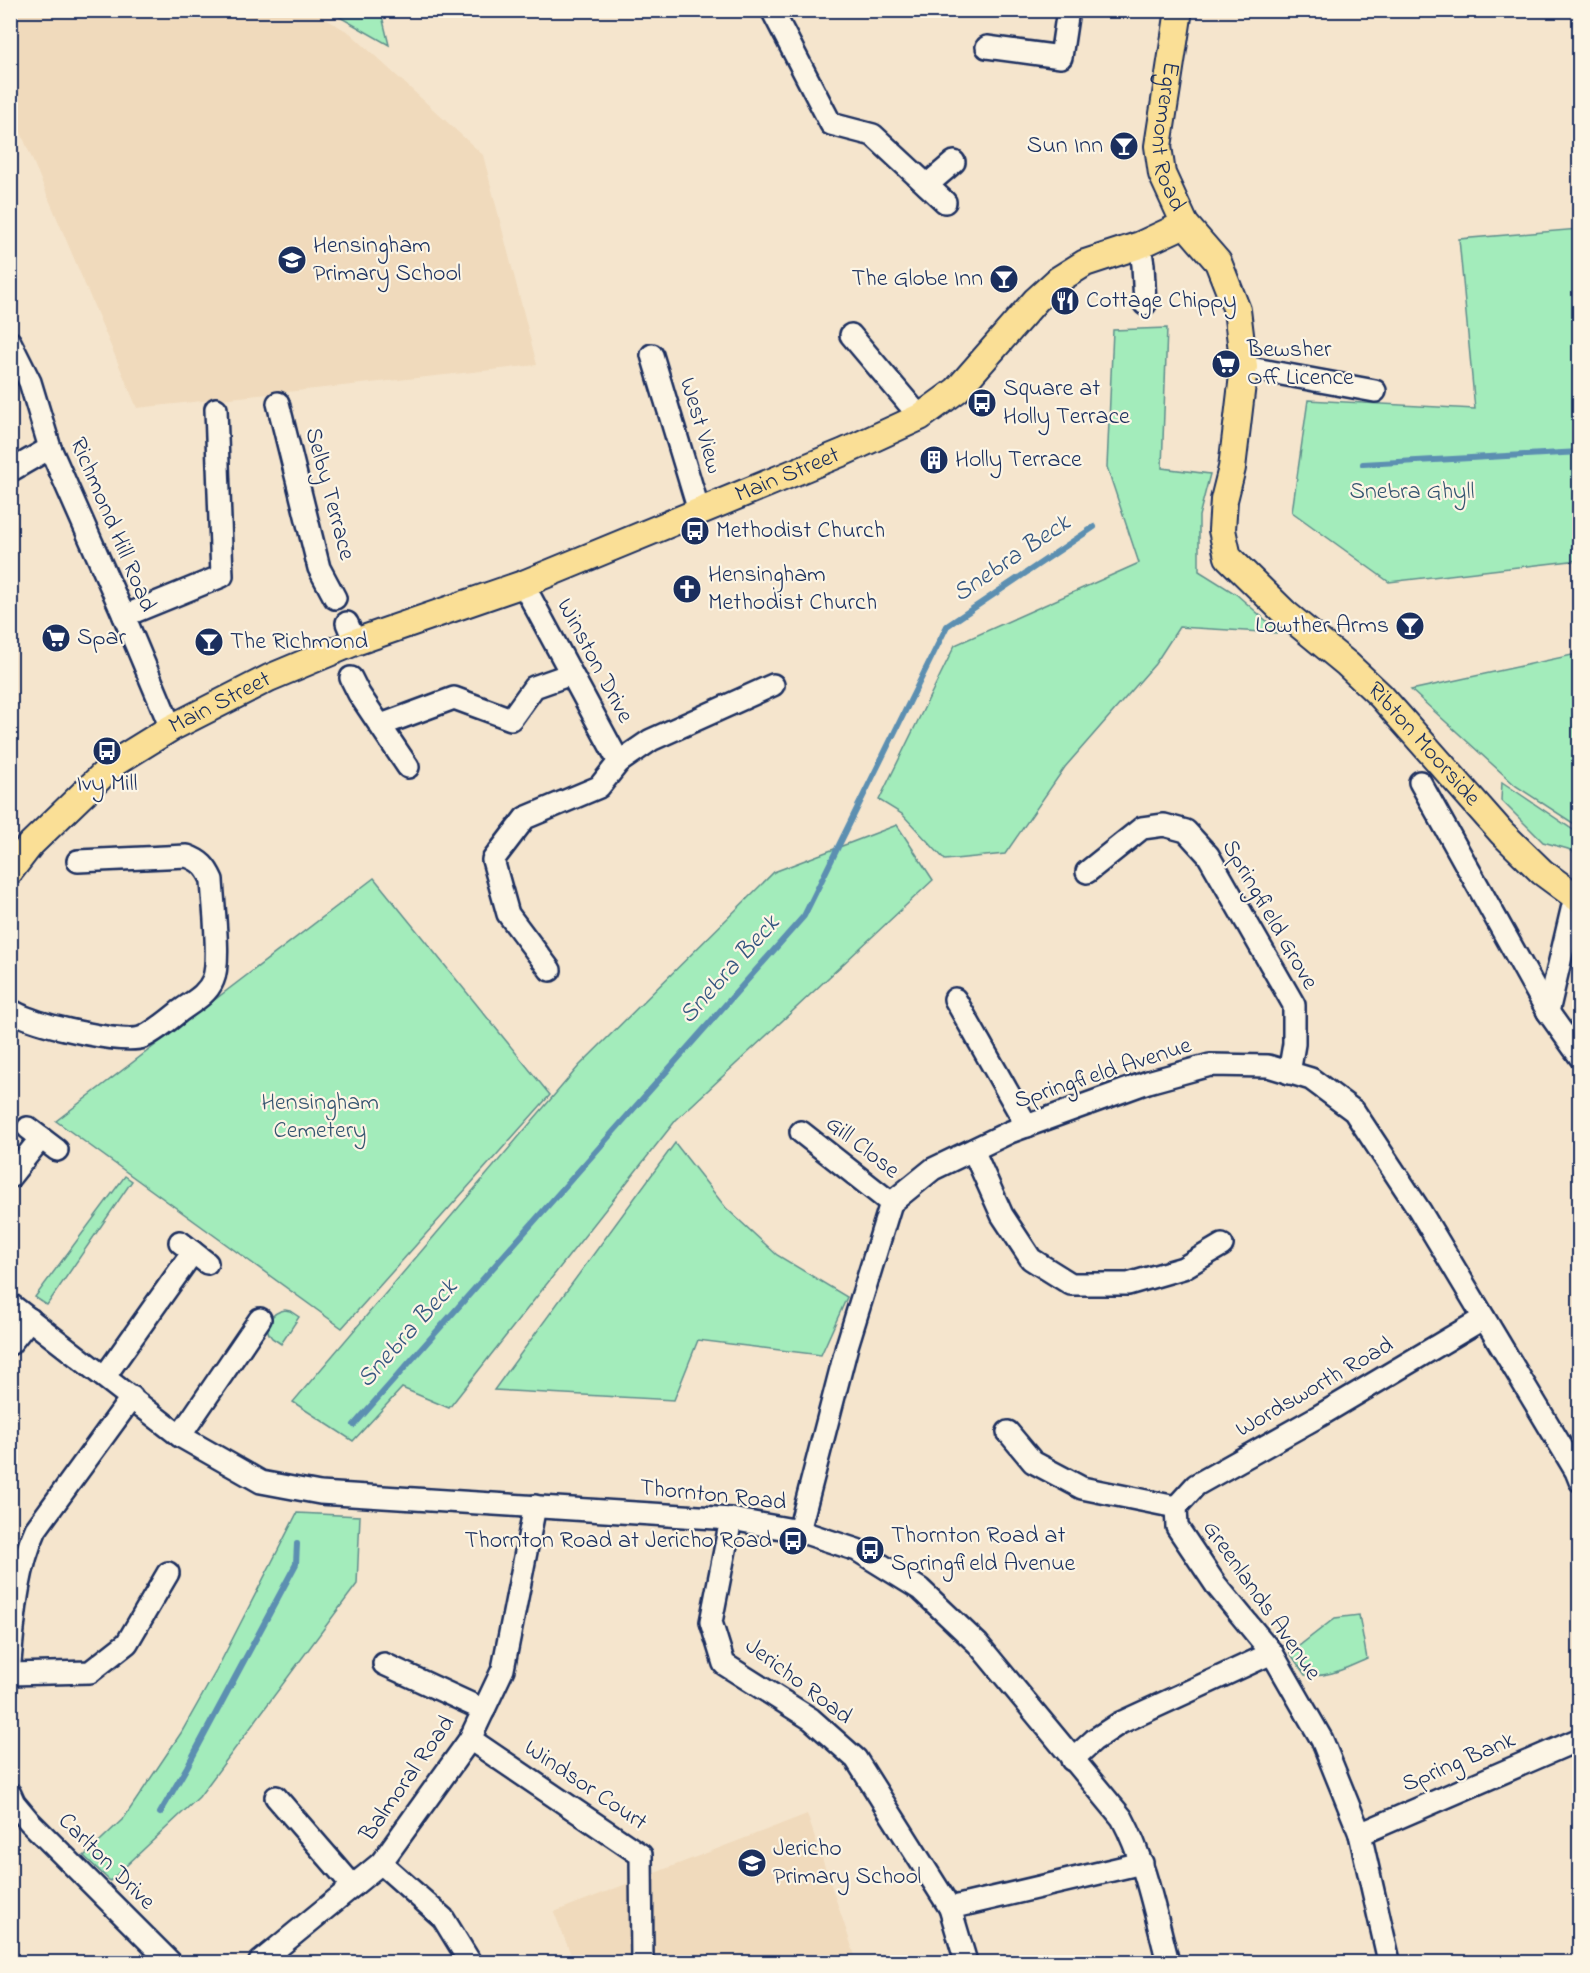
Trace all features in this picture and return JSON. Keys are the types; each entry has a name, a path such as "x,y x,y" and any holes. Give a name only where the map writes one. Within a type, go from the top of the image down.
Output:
{"main road":[{"name":"Egremont Road","path":"1179,10 1158,146 1162,174 1185,224"},
{"name":"Main Street","path":"10,871 30,845 116,762 171,728 269,678 351,632 524,584 844,452 920,417 957,390 1036,300 1058,280 1085,263 1140,245 1185,224"},
{"path":"1185,224 1218,262 1237,310 1244,367"},
{"name":"Ribton Moorside","path":"1244,367 1232,468 1224,500 1222,530 1228,557 1285,613 1347,664 1381,696 1502,833 1542,872 1577,899"}],"street":[{"path":"772,10 831,124 873,135 945,202"},
{"path":"987,47 1061,57 1068,10"},
{"path":"927,185 954,162"},
{"path":"1140,245 1145,304"},
{"path":"851,334 920,417"},
{"name":"Richmond Hill Road","path":"10,342 30,382 50,448 171,728"},
{"name":"West View","path":"652,355 699,511"},
{"path":"1244,367 1375,391"},
{"name":"Selby Terrace","path":"278,403 320,568 335,598"},
{"path":"124,616 222,576 216,409"},
{"path":"10,471 50,448"},
{"name":"Winston Drive","path":"524,584 619,762"},
{"path":"381,725 454,698 512,719 534,687 571,674"},
{"path":"351,678 359,694 408,767"},
{"name":"Winston Drive","path":"550,970 508,914 493,860 525,818 598,787 619,762 651,740 773,685"},
{"path":"1420,782 1548,1012 1580,1057"},
{"name":"Springfield Grove","path":"1087,872 1142,828 1164,825 1186,831 1208,855 1294,1005 1294,1044 1289,1073"},
{"path":"10,1010 43,1024 130,1040 142,1038 154,1030 206,993 213,981 217,960 212,880 207,869 198,860 187,856 78,861"},
{"path":"1548,1012 1577,899"},
{"path":"955,999 1027,1126"},
{"name":"Springfield Avenue","path":"891,1203 933,1169 973,1150 1027,1126 1148,1082 1210,1065 1268,1066 1311,1079 1353,1111 1420,1211 1580,1480"},
{"name":"Gill Close","path":"801,1132 891,1203"},
{"path":"10,1177 42,1139"},
{"path":"973,1150 1002,1215 1031,1259 1071,1284 1128,1284 1183,1268 1222,1245"},
{"path":"799,1531 847,1346 891,1203"},
{"path":"105,1376 193,1252"},
{"name":"Thornton Road","path":"10,1304 180,1436 261,1482 320,1493 731,1519 799,1531 857,1550 920,1589 978,1644 1122,1818 1142,1863 1168,1962"},
{"name":"Wordsworth Road","path":"1176,1507 1196,1485 1484,1318"},
{"path":"10,1344 30,1319"},
{"path":"180,1436 258,1332"},
{"path":"10,1662 20,1589 30,1543 36,1529 132,1397"},
{"path":"1008,1432 1032,1462 1082,1488 1176,1507"},
{"name":"Balmoral Road","path":"260,1962 381,1863 471,1739 503,1669 535,1506"},
{"name":"Greenlands Avenue","path":"1176,1507 1177,1527 1216,1585 1272,1653 1322,1740 1360,1834 1389,1961"},
{"name":"Jericho Road","path":"731,1519 711,1622 724,1664 811,1719 856,1759 950,1908 966,1962"},
{"path":"10,1674 90,1672 127,1643 168,1573"},
{"path":"1072,1760 1094,1740 1120,1724 1272,1653"},
{"path":"384,1664 484,1710"},
{"name":"Windsor Court","path":"471,1739 641,1855 642,1962"},
{"name":"Spring Bank","path":"1360,1834 1580,1739"},
{"name":"Carlton Drive","path":"10,1794 14,1803 29,1821 170,1962"},
{"path":"276,1797 353,1886"},
{"path":"381,1863 443,1918 470,1962"},
{"path":"950,1908 1142,1863"}],"shaded area":[{"name":"Hensingham Primary School","path":"10,11 312,11 350,33 483,155 537,365 137,408 11,109"},
{"name":"Jericho Primary School","path":"807,1814 857,1962 574,1962 554,1912"}],"green space":[{"path":"329,11 394,11 382,16 389,45"},
{"name":"Snebra Ghyll","path":"1579,229 1579,560 1389,582 1292,512 1308,400 1475,409 1459,239"},
{"path":"1167,328 1162,468 1210,474 1199,516 1199,571 1236,594 1280,633 1179,627 1155,664 1065,767 1005,854 945,860 902,814 879,800 955,645 1139,563 1107,467 1113,330"},
{"path":"1572,655 1580,660 1579,827 1516,786 1411,690"},
{"path":"1502,782 1579,834 1579,855 1568,849 1543,842 1501,800"},
{"path":"897,825 933,880 676,1120 449,1408 402,1388 353,1441 293,1402 579,1066 774,872"},
{"name":"Hensingham Cemetery","path":"374,878 550,1095 342,1328 56,1121"},
{"path":"675,1143 726,1208 777,1255 847,1297 821,1355 698,1340 674,1400 494,1390"},
{"path":"125,1176 132,1181 47,1305 35,1297"},
{"path":"285,1310 299,1317 281,1344 272,1338 268,1324 272,1317"},
{"path":"297,1513 360,1516 357,1584 199,1797 110,1881 84,1856 124,1818 181,1733 216,1671"},
{"path":"1359,1615 1367,1659 1329,1674 1305,1675 1290,1653 1335,1618"}],"waterway":[{"name":"Snebra Beck","path":"1363,464 1580,452"},
{"name":"Snebra Beck","path":"354,1425 804,916 947,626 1094,527"},
{"name":"Snebra Beck","path":"160,1813 296,1564 297,1544"}],"place":[{"name":"Sun Inn","path":"1124,146"},
{"name":"Hensingham Primary School","path":"292,260"},
{"name":"The Globe Inn","path":"1004,279"},
{"name":"Cottage Chippy","path":"1065,301"},
{"name":"Bewsher Off Licence","path":"1226,364"},
{"name":"Square at Holly Terrace","path":"982,403"},
{"name":"Holly Terrace","path":"934,460"},
{"name":"Methodist Church","path":"695,531"},
{"name":"Hensingham Methodist Church","path":"687,589"},
{"name":"Lowther Arms","path":"1410,626"},
{"name":"Spar","path":"56,638"},
{"name":"The Richmond","path":"209,642"},
{"name":"Ivy Mill","path":"107,751"},
{"name":"Thornton Road at Jericho Road","path":"793,1541"},
{"name":"Thornton Road at Springfield Avenue","path":"870,1550"},
{"name":"Jericho Primary School","path":"752,1863"}]}
